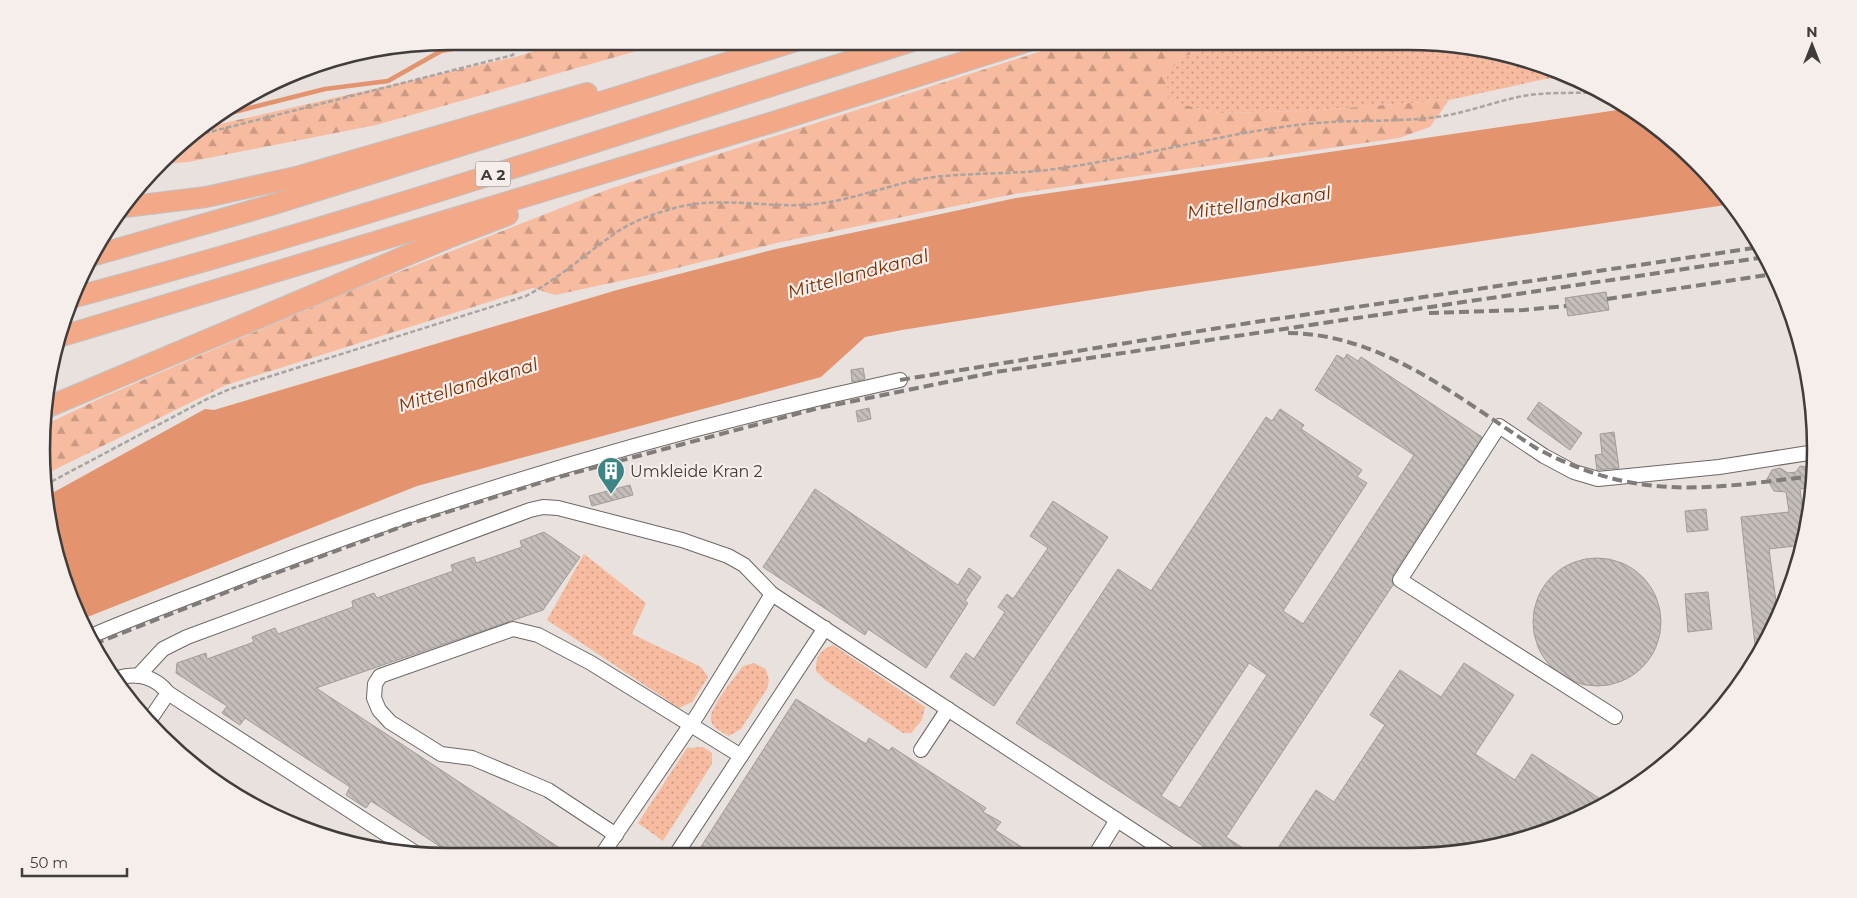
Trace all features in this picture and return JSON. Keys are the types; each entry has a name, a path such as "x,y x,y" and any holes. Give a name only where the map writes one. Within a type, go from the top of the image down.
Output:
{"highway":[{"name":"A 2","path":"101,253 280,202 768,50"},
{"name":"A 2","path":"80,295 284,238 884,50"},
{"path":"67,335 770,123 1001,50"},
{"path":"132,206 206,197 296,178 600,89 736,60"},
{"path":"52,405 448,238 770,123"}],"lane":[{"path":"96,634 248,574 408,514 543,471 715,424 900,380"},
{"path":"1614,717 1400,580 1499,426 1566,468 1598,479 1719,467 1807,453"},
{"path":"138,676 162,649 187,636 530,510 543,507 602,518 682,540 728,556 744,565 772,594 1160,848"},
{"path":"607,848 692,724 772,594"},
{"path":"680,848 825,628"},
{"path":"616,835 548,790 472,758 441,754 397,726 379,710 374,698 375,684 380,676 513,630 538,635 591,663 742,756"},
{"path":"121,677 130,674 148,677 163,686 168,693 404,846"},
{"path":"153,716 168,693"},
{"path":"921,750 948,709"},
{"path":"1100,848 1117,820"}],"path":[{"path":"204,133 513,55 514,50"},
{"path":"52,482 205,400 230,389 526,296 553,282 618,231 643,218 671,209 702,202 733,201 796,205 825,203 924,179 962,174 1054,170 1298,125 1401,120 1438,116 1480,108 1517,97 1545,93 1587,92"}],"green space":[{"path":"537,50 640,50 376,125 188,162 171,164 216,125 519,56"},
{"path":"1045,50 1206,50 1182,57 1167,74 1168,101 1218,113 1307,111 1449,100 1430,127 1399,138 1014,194 781,242 653,274 555,295 533,288 226,385 51,472 51,422 101,398 345,293 609,189"},
{"path":"1206,50 1434,51 1486,58 1557,79 1545,79 1449,100 1307,111 1218,113 1167,101 1166,74 1182,57"},
{"path":"584,554 646,603 632,634 701,667 708,677 692,702 679,708 547,620"},
{"path":"833,645 925,707 922,720 911,733 903,733 825,680 816,671 819,655 824,649"},
{"path":"754,663 766,669 769,680 767,689 741,729 729,736 714,726 711,721 713,709 743,666"},
{"path":"703,747 712,753 712,764 663,841 638,823 687,748"}],"water":[{"name":"Mittellandkanal","path":"1619,110 1651,132 1671,149 1724,205 1146,291 865,337 821,377 417,486 87,617 80,602 64,552 52,493 205,409 214,410 617,290 776,249 1016,198"}],"building":[{"path":"1606,292 1609,310 1568,316 1565,298"},
{"path":"1347,354 1358,361 1361,357 1482,437 1393,575 1393,585 1226,837 1243,848 1206,848 1016,723 1118,569 1151,591 1266,417 1272,421 1280,409 1304,425 1301,429 1362,470 1357,477 1367,483 1283,611 1303,624 1414,455 1315,390 1337,355 1344,359","holes":["1249,663 1267,675 1180,808 1161,796"]},
{"path":"863,368 865,379 852,382 851,370"},
{"path":"1539,402 1582,433 1570,450 1527,419"},
{"path":"869,408 871,419 858,422 856,411"},
{"path":"1614,432 1619,468 1597,470 1595,455 1602,454 1600,434"},
{"path":"1800,466 1806,467 1805,488 1800,489 1803,508 1799,527 1794,546 1769,549 1776,604 1755,646 1741,517 1789,512 1786,492 1774,491 1767,479 1772,470 1780,468 1788,473 1796,472"},
{"name":"Umkleide Kran 2","path":"630,485 633,495 592,506 589,496"},
{"path":"815,489 958,585 969,568 981,577 965,601 968,603 926,668 868,629 865,635 763,567"},
{"path":"1053,501 1108,537 994,706 950,677 966,653 974,659 1005,612 998,607 1007,594 1013,599 1048,548 1030,536"},
{"path":"1706,509 1708,530 1687,532 1685,511"},
{"path":"544,532 580,557 543,610 316,688 560,848 442,848 371,801 366,808 346,795 350,787 245,718 240,725 222,713 227,706 176,673 177,663 206,653 207,659 254,642 252,637 275,628 278,634 353,607 352,601 374,593 377,598 453,571 451,565 474,557 476,563 522,547 520,541"},
{"path":"1597,558 1622,562 1643,576 1657,597 1661,622 1657,647 1643,668 1622,682 1597,686 1572,682 1551,668 1537,647 1533,622 1537,597 1551,576 1572,562"},
{"path":"1708,592 1712,629 1688,632 1685,594"},
{"path":"1464,663 1514,695 1475,754 1515,780 1532,754 1600,799 1561,818 1536,827 1460,845 1408,848 1278,848 1316,790 1334,802 1385,725 1370,715 1400,670 1441,697"},
{"path":"796,699 866,744 869,738 889,751 892,747 986,808 983,812 1001,822 995,830 1023,848 700,848"}],"waterway":[{"path":"236,112 325,89 388,81 441,51 446,50"}],"railway":[{"path":"900,380 1249,323 1753,248"},
{"path":"100,642 260,579 409,524 555,478 819,408 996,372 1758,258"},
{"path":"1607,299 1767,275"},
{"path":"1429,313 1523,310 1566,306"},
{"path":"1288,333 1323,336 1356,344 1388,357 1419,372 1449,390 1536,448 1573,465 1607,477 1640,484 1672,487 1705,487 1806,477"}],"place":[{"name":"Umkleide Kran 2","path":"611,495"}]}
